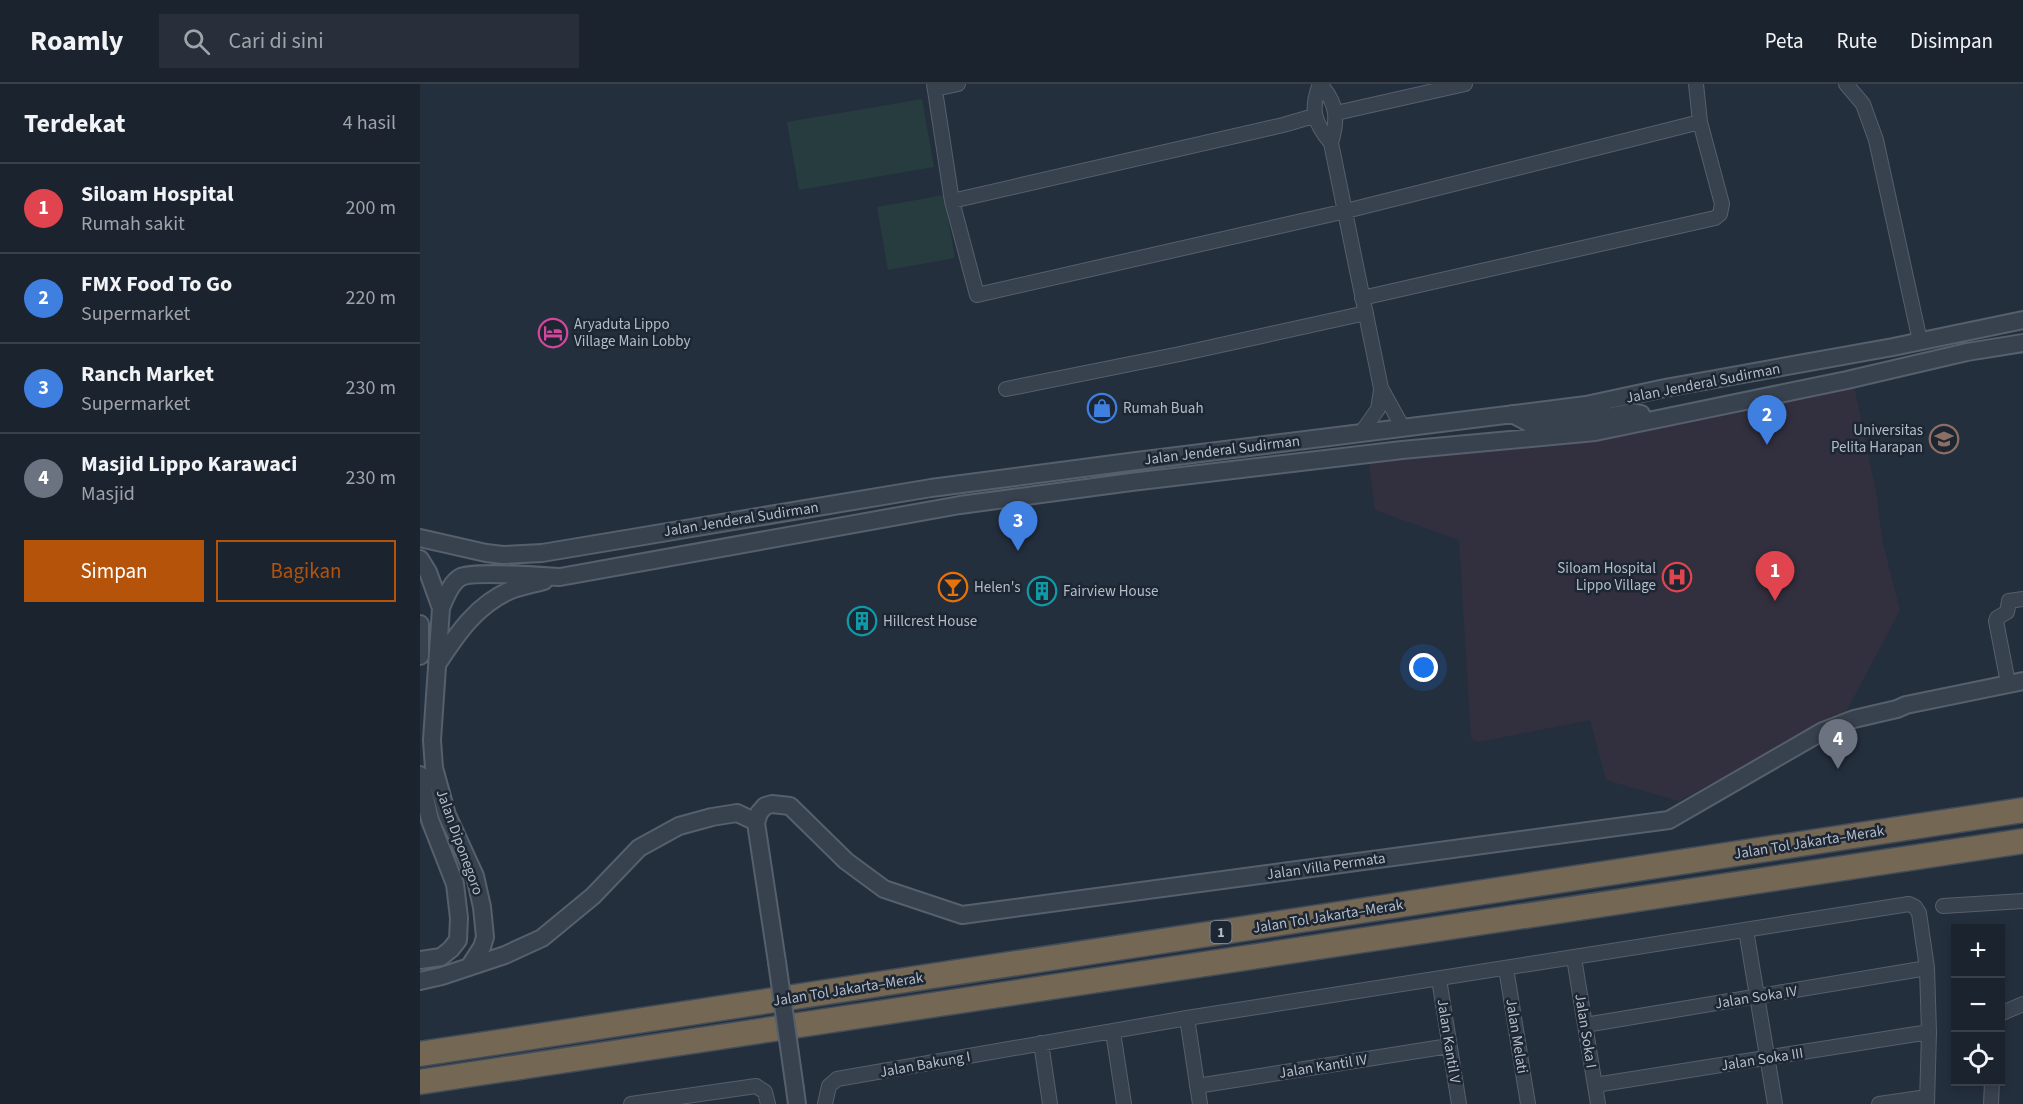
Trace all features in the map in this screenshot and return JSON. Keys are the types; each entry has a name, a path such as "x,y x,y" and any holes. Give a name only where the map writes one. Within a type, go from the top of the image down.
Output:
{"highway":[{"name":"Jalan Tol Jakarta–Merak","path":"420,1054 2023,810"},
{"name":"Jalan Tol Jakarta–Merak","path":"420,1082 2023,841"}],"street":[{"path":"958,84 934,86 952,201 977,295 1346,211 1700,122"},
{"path":"1331,143 1336,113 1329,94 1320,84 1315,96 1314,116 1331,143 1381,388 1402,428"},
{"path":"1336,113 1465,84"},
{"path":"1362,298 1715,218 1720,214 1722,204 1700,122 1696,84"},
{"path":"1846,84 1863,104 1876,140 1920,341 1932,347 1959,347 1967,352"},
{"path":"952,201 1271,128 1314,116"},
{"path":"1006,389 1366,313"},
{"name":"Jalan Jenderal Sudirman","path":"420,538 464,550 503,555 542,553 931,488 1586,405 2023,320"},
{"name":"Jalan Jenderal Sudirman","path":"461,577 493,574 560,577 960,505 1401,450 1595,432 1847,380 1967,352 2023,343"},
{"path":"1361,433 1378,409 1381,388"},
{"path":"1512,414 1529,423 1545,424 1585,421 1632,412 1641,414 1644,421"},
{"path":"441,608 447,594 461,577 458,562 464,550"},
{"name":"Jalan Diponegoro","path":"420,559 429,572 441,608 432,740 434,768 447,815 475,876 482,907 484,937 482,947 469,967"},
{"path":"436,666 456,635 483,606 511,590 560,577"},
{"path":"2016,686 1996,621 2007,612 2009,601 2023,599"},
{"path":"420,624 420,656"},
{"name":"Jalan Villa Permata","path":"469,967 505,955 542,938 593,896 639,848 679,826 772,804 790,806 846,861 884,890 962,915 1669,820 1823,731 1854,719 1897,710 1908,710 2016,686"},
{"name":"Jalan Diponegoro","path":"420,775 430,820 455,884 459,918 458,940 451,950 441,957 420,960"},
{"path":"765,806 759,813 756,823 796,1097"},
{"path":"737,813 756,823"},
{"path":"1943,906 2023,901"},
{"name":"Jalan Bakung I","path":"825,1104 830,1086 837,1079 1187,1018 1909,904 1919,913 1927,968"},
{"path":"1746,930 1775,1104"},
{"name":"Jalan Soka I","path":"1574,958 1598,1104"},
{"path":"420,981 469,967"},
{"name":"Jalan Melati","path":"1506,968 1528,1104"},
{"path":"1879,1104 1927,1100 1929,1032 1927,968"},
{"name":"Jalan Soka IV","path":"1585,1025 1927,968"},
{"name":"Jalan Kantil V","path":"1439,979 1459,1104"},
{"path":"2005,1012 2023,1004"},
{"path":"1187,1018 1200,1104"},
{"path":"1113,1032 1124,1104"},
{"name":"Jalan Soka III","path":"1595,1085 1929,1032"},
{"path":"1041,1043 1050,1104"},
{"name":"Jalan Kantil IV","path":"1197,1086 1449,1046"},
{"path":"631,1104 756,1086 765,1092 768,1104"}],"shaded area":[{"name":"Siloam Hospital Lippo Village","path":"1854,385 1876,492 1883,544 1900,610 1846,712 1679,801 1606,780 1590,720 1478,742 1471,738 1459,540 1375,510 1369,463 1598,440"}],"green space":[{"path":"922,99 934,167 799,190 787,122"},
{"path":"944,195 955,258 888,270 877,207"}],"place":[{"name":"Aryaduta Lippo Village Main Lobby","path":"553,333"},
{"name":"Rumah Buah","path":"1102,408"},
{"name":"Universitas Pelita Harapan","path":"1944,439"},
{"name":"FMX Food To Go","path":"1767,445"},
{"name":"Ranch Market","path":"1018,551"},
{"name":"Siloam Hospital Lippo Village","path":"1677,577"},
{"name":"Helen's","path":"953,587"},
{"name":"Fairview House","path":"1042,591"},
{"name":"Siloam Hospital","path":"1775,601"},
{"name":"Hillcrest House","path":"862,621"},
{"name":"Masjid Lippo Karawaci","path":"1838,769"}]}
